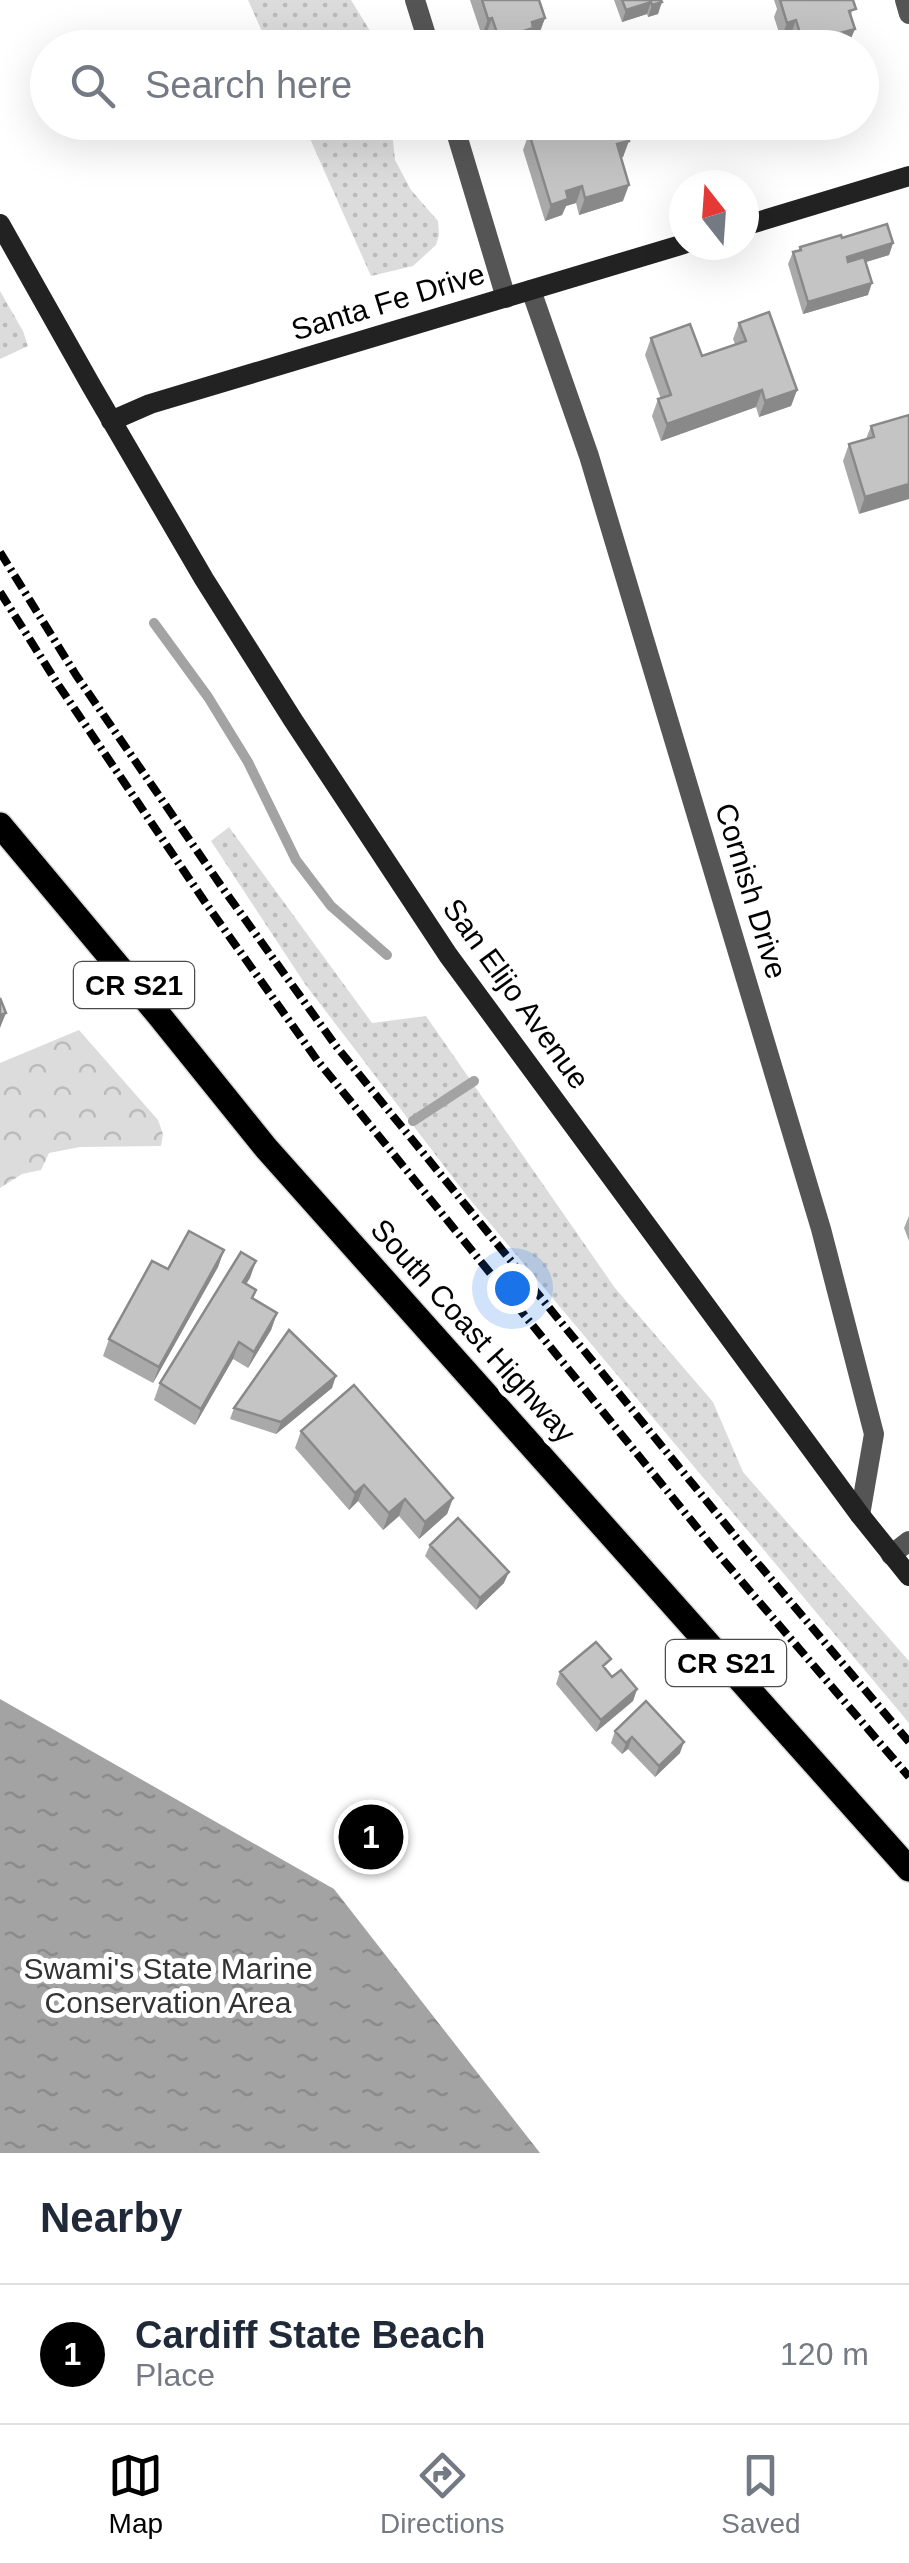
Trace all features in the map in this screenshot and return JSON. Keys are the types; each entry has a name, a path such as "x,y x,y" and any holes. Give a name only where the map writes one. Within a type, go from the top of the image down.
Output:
{"main road":[{"path":"759,221 909,176"},
{"name":"San Elijo Avenue","path":"0,224 224,610 448,955 909,1576"},
{"name":"Santa Fe Drive","path":"112,421 150,404 669,249"},
{"name":"South Coast Highway","path":"0,825 266,1148 909,1869"}],"street":[{"path":"415,0 424,30"},
{"path":"905,0 909,14"},
{"path":"458,140 506,298"},
{"name":"Cornish Drive","path":"531,290 595,474 821,1229 874,1434 860,1515"},
{"path":"891,1555 909,1541"}],"green space":[{"path":"248,0 351,0 370,30 261,30"},
{"path":"311,140 393,140 395,160 411,190 438,221 436,245 413,266 371,276"},
{"path":"0,291 28,346 0,359"},
{"path":"229,827 372,1023 426,1016 615,1288 713,1402 743,1472 909,1661 909,1723 467,1196 305,984 211,841"},
{"path":"79,1030 158,1120 163,1134 161,1146 80,1147 49,1153 41,1170 22,1174 0,1188 0,1063"}],"water":[{"name":"Swami's State Marine Conservation Area","path":"0,1699 334,1889 540,2153 0,2153"}],"building":[{"path":"482,0 539,0 545,18 532,22 533,28 527,30 496,30 492,18 488,19"},
{"path":"622,0 661,0 662,2 626,10"},
{"path":"780,0 853,0 856,9 849,11 855,29 851,30 799,30 796,20 787,23"},
{"path":"531,140 629,140 617,144 629,185 585,198 582,186 566,191 568,199 551,205"},
{"path":"887,224 893,243 847,257 848,262 864,257 872,283 808,302 793,252"},
{"path":"769,312 797,390 765,401 762,390 667,424 658,399 671,395 651,338 690,324 702,356 746,341 739,323"},
{"path":"909,415 909,484 865,497 849,444 874,437 871,426"},
{"path":"189,1231 224,1250 159,1367 109,1339 152,1261 168,1269"},
{"path":"241,1252 256,1261 243,1282 256,1290 252,1298 277,1313 254,1352 239,1342 201,1409 160,1383"},
{"path":"289,1330 336,1376 281,1422 234,1408"},
{"path":"354,1385 453,1498 425,1522 405,1499 389,1513 364,1485 355,1493 301,1431"},
{"path":"458,1518 509,1572 480,1598 430,1545"},
{"path":"596,1642 611,1659 603,1666 612,1677 621,1670 637,1689 601,1720 560,1672"},
{"path":"646,1701 684,1742 659,1766 632,1737 626,1743 615,1731"}],"waterway":[{"path":"154,623 208,697 248,762 296,860 331,906 387,955"},
{"path":"413,1121 474,1081"}],"railway":[{"path":"0,552 76,675 336,1046 744,1547 909,1742"},
{"path":"0,592 207,905 317,1060 725,1562 909,1777"}],"place":[{"name":"Cardiff State Beach","path":"371,1837"}]}
